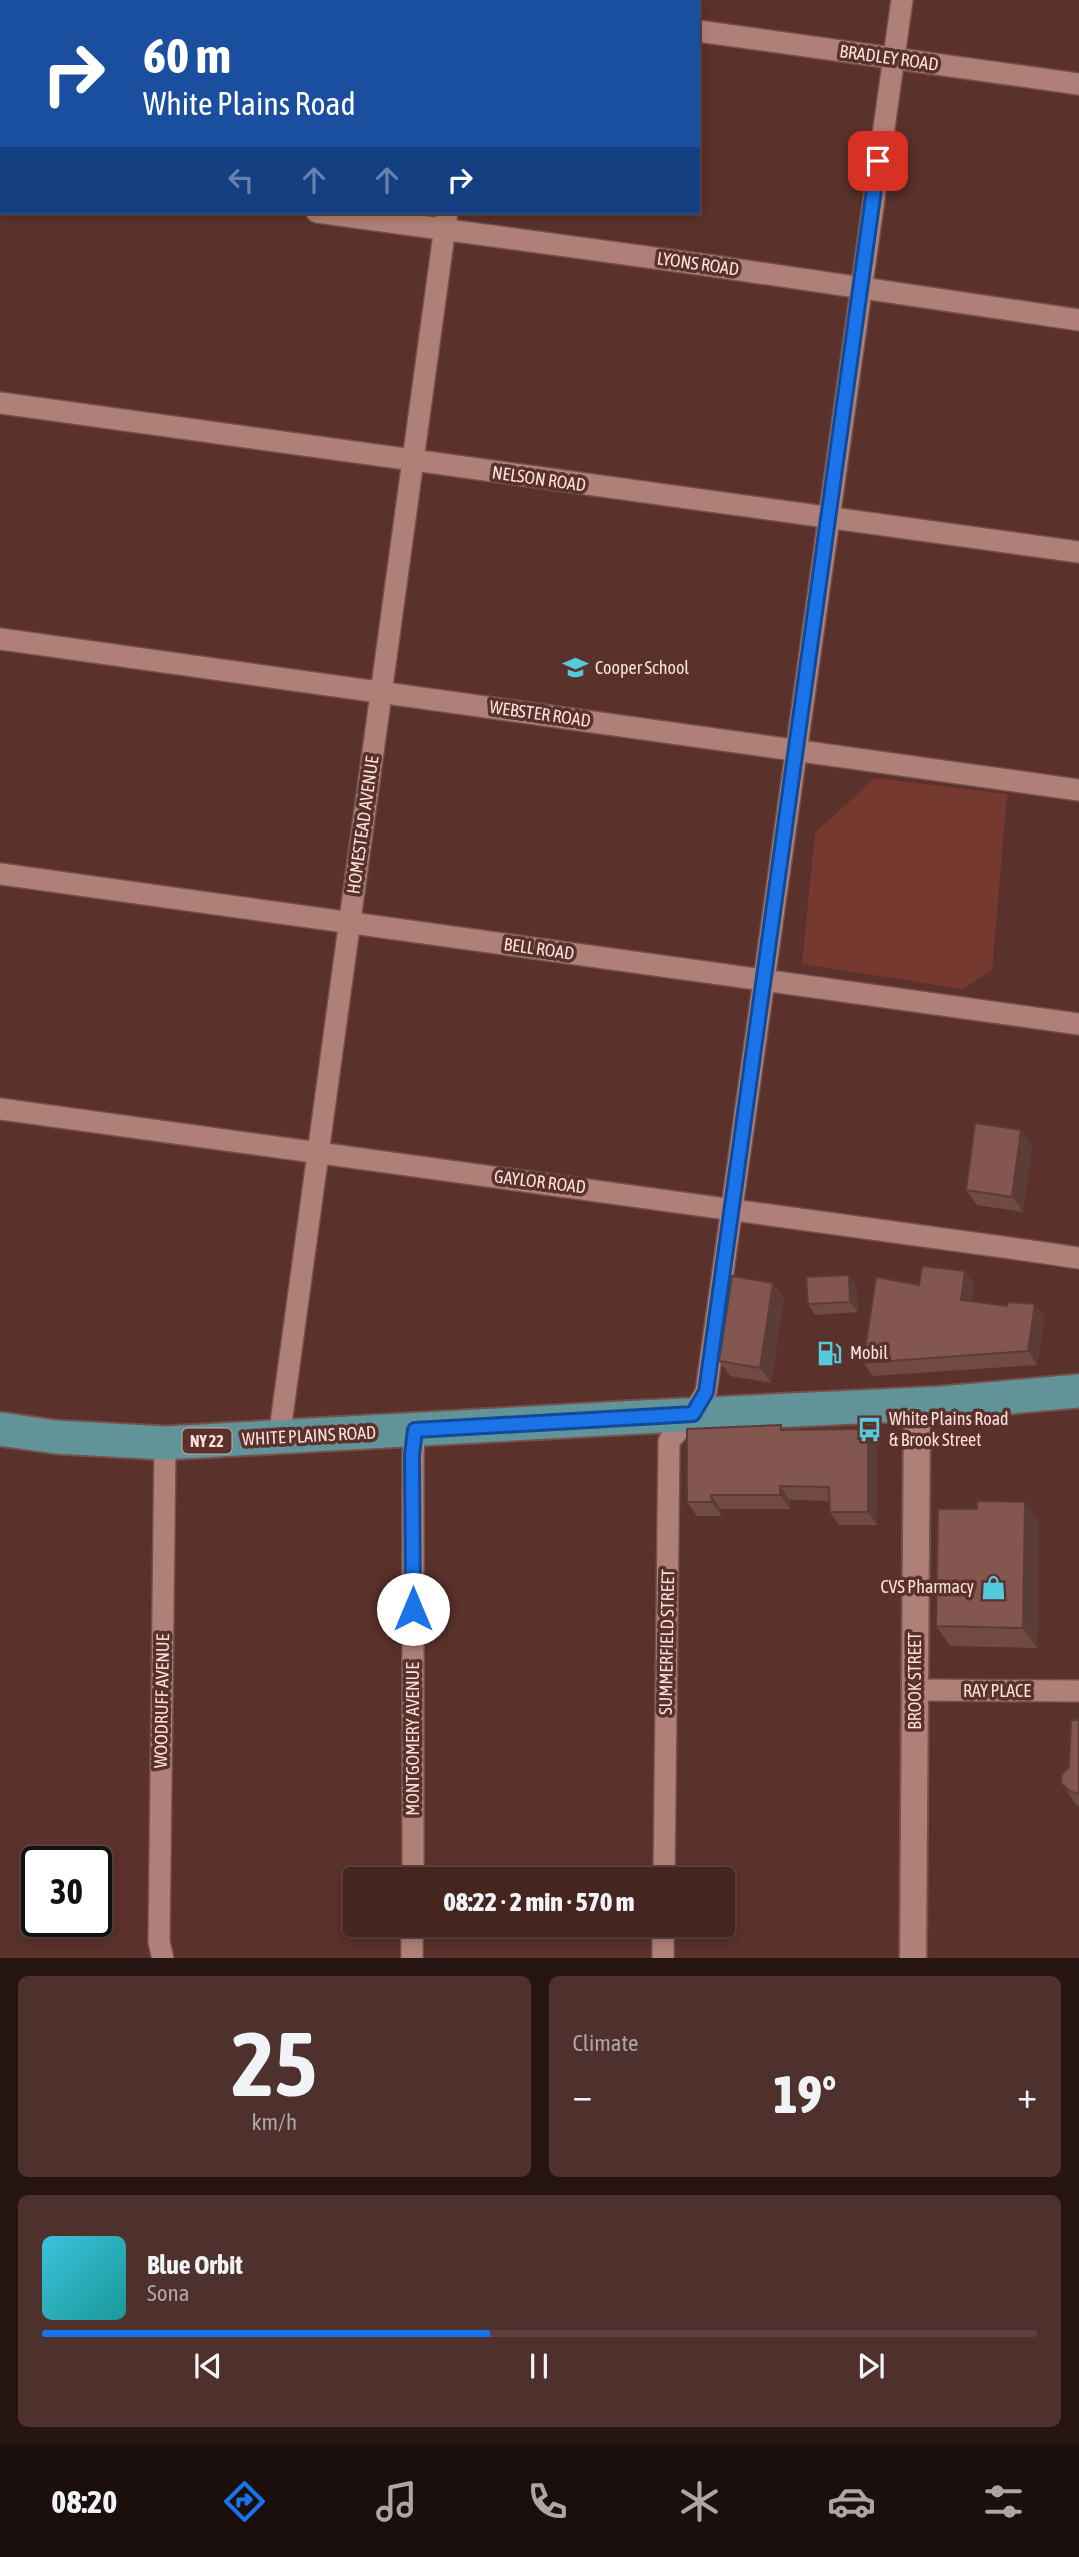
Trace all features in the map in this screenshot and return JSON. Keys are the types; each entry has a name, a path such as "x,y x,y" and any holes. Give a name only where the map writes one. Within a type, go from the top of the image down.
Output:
{"main road":[{"name":"WHITE PLAINS ROAD","path":"0,1429 82,1439 164,1443 917,1404 1079,1391"}],"street":[{"name":"SUMMERFIELD STREET","path":"664,1867 669,1441 693,1414 706,1392 902,0"},
{"name":"BRADLEY ROAD","path":"700,31 1079,84"},
{"name":"LYONS ROAD","path":"349,214 446,220 713,266 1079,320"},
{"name":"HOMESTEAD AVENUE","path":"279,1438 446,220"},
{"name":"NELSON ROAD","path":"0,403 1079,552"},
{"name":"WEBSTER ROAD","path":"0,639 1079,790"},
{"name":"BELL ROAD","path":"0,874 1079,1024"},
{"name":"GAYLOR ROAD","path":"0,1109 733,1207 1079,1258"},
{"name":"BROOK STREET","path":"913,1958 917,1404"},
{"name":"MONTGOMERY AVENUE","path":"413,1867 412,1455 415,1430"},
{"name":"WOODRUFF AVENUE","path":"163,1958 159,1942 164,1443"},
{"name":"RAY PLACE","path":"916,1690 1079,1691"},
{"path":"412,1937 412,1958"},
{"path":"663,1937 663,1958"}],"shaded area":[{"path":"875,778 1007,794 992,970 963,989 802,964 815,833"}],"building":[{"path":"975,1123 1021,1130 1012,1197 966,1190"},
{"path":"922,1266 965,1271 961,1300 1007,1306 1008,1302 1035,1304 1028,1351 863,1363 876,1277 919,1285"},
{"path":"849,1275 850,1302 808,1304 806,1277"},
{"path":"732,1276 773,1283 760,1368 719,1361"},
{"path":"781,1425 781,1430 868,1429 868,1512 830,1512 829,1487 780,1486 780,1495 711,1495 712,1502 687,1502 687,1429"},
{"name":"CVS Pharmacy","path":"977,1501 1025,1502 1023,1628 936,1626 938,1509 977,1509"},
{"path":"1071,1720 1079,1720 1079,1794 1069,1791 1061,1783 1062,1774 1069,1767"}],"place":[{"name":"Cooper School","path":"575,668"},
{"name":"Mobil","path":"830,1353"},
{"name":"White Plains Road & Brook Street","path":"869,1429"},
{"name":"CVS Pharmacy","path":"994,1587"}],"route":[{"path":"413,1609 412,1455 415,1430 693,1414 706,1392 878,161"}]}
